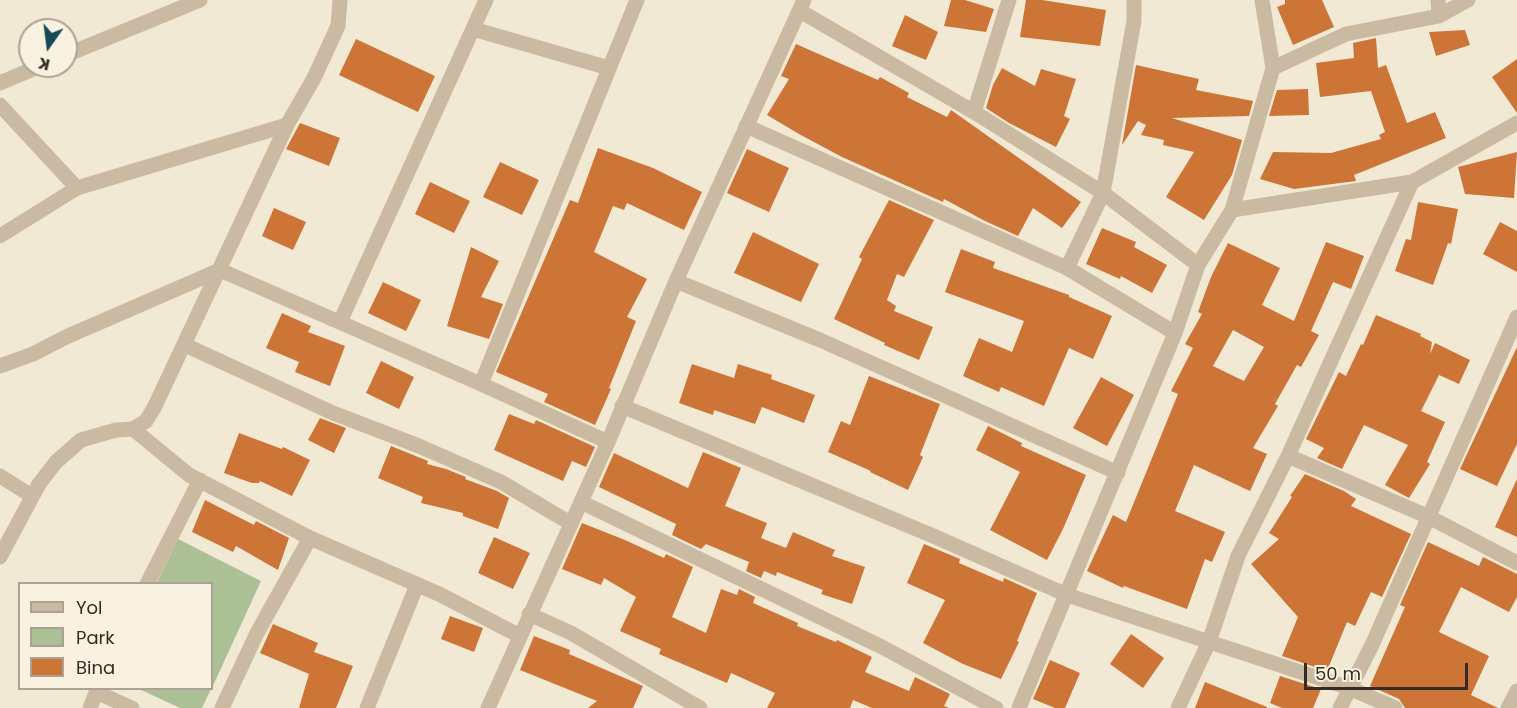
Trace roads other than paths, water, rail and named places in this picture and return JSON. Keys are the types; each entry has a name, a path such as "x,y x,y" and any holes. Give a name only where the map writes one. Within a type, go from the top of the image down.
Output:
{"street":[{"path":"78,50 200,0"},
{"path":"0,557 39,484 56,462 81,440 116,430 133,429 146,421 185,345 287,125 314,78 338,26 340,0"},
{"path":"340,322 486,0"},
{"path":"481,384 637,0"},
{"path":"974,112 1009,0"},
{"path":"1067,268 1103,193 1134,21 1134,0"},
{"path":"1019,708 1175,333 1198,264 1233,210 1273,68 1262,0"},
{"path":"1438,0 1439,16"},
{"path":"1273,68 1346,34 1439,16 1468,0"},
{"path":"488,708 608,442 676,281 802,5 1103,193 1198,264"},
{"path":"473,28 609,68"},
{"path":"0,83 18,75"},
{"path":"0,105 77,188"},
{"path":"1233,210 1412,182 1517,123"},
{"path":"0,236 77,188 287,125"},
{"path":"746,126 1067,268 1175,333"},
{"path":"1178,708 1209,642 1238,556 1288,456 1412,182"},
{"path":"0,366 33,354 66,337 220,270 608,442"},
{"path":"676,281 820,340 1118,473"},
{"path":"1340,708 1372,645 1517,317"},
{"path":"185,345 333,413 419,446 501,482 570,523"},
{"path":"622,406 931,535 1066,595 1349,688 1395,708"},
{"path":"133,429 189,475 310,538 417,585 520,636"},
{"path":"1288,456 1429,518 1517,563"},
{"path":"0,476 32,496"},
{"path":"148,582 200,480"},
{"path":"581,502 882,647 996,708"},
{"path":"222,708 257,633 310,538"},
{"path":"367,708 417,585"},
{"path":"529,614 580,638 700,708"},
{"path":"90,708 97,690 132,708"},
{"path":"1508,708 1517,691"}]}
